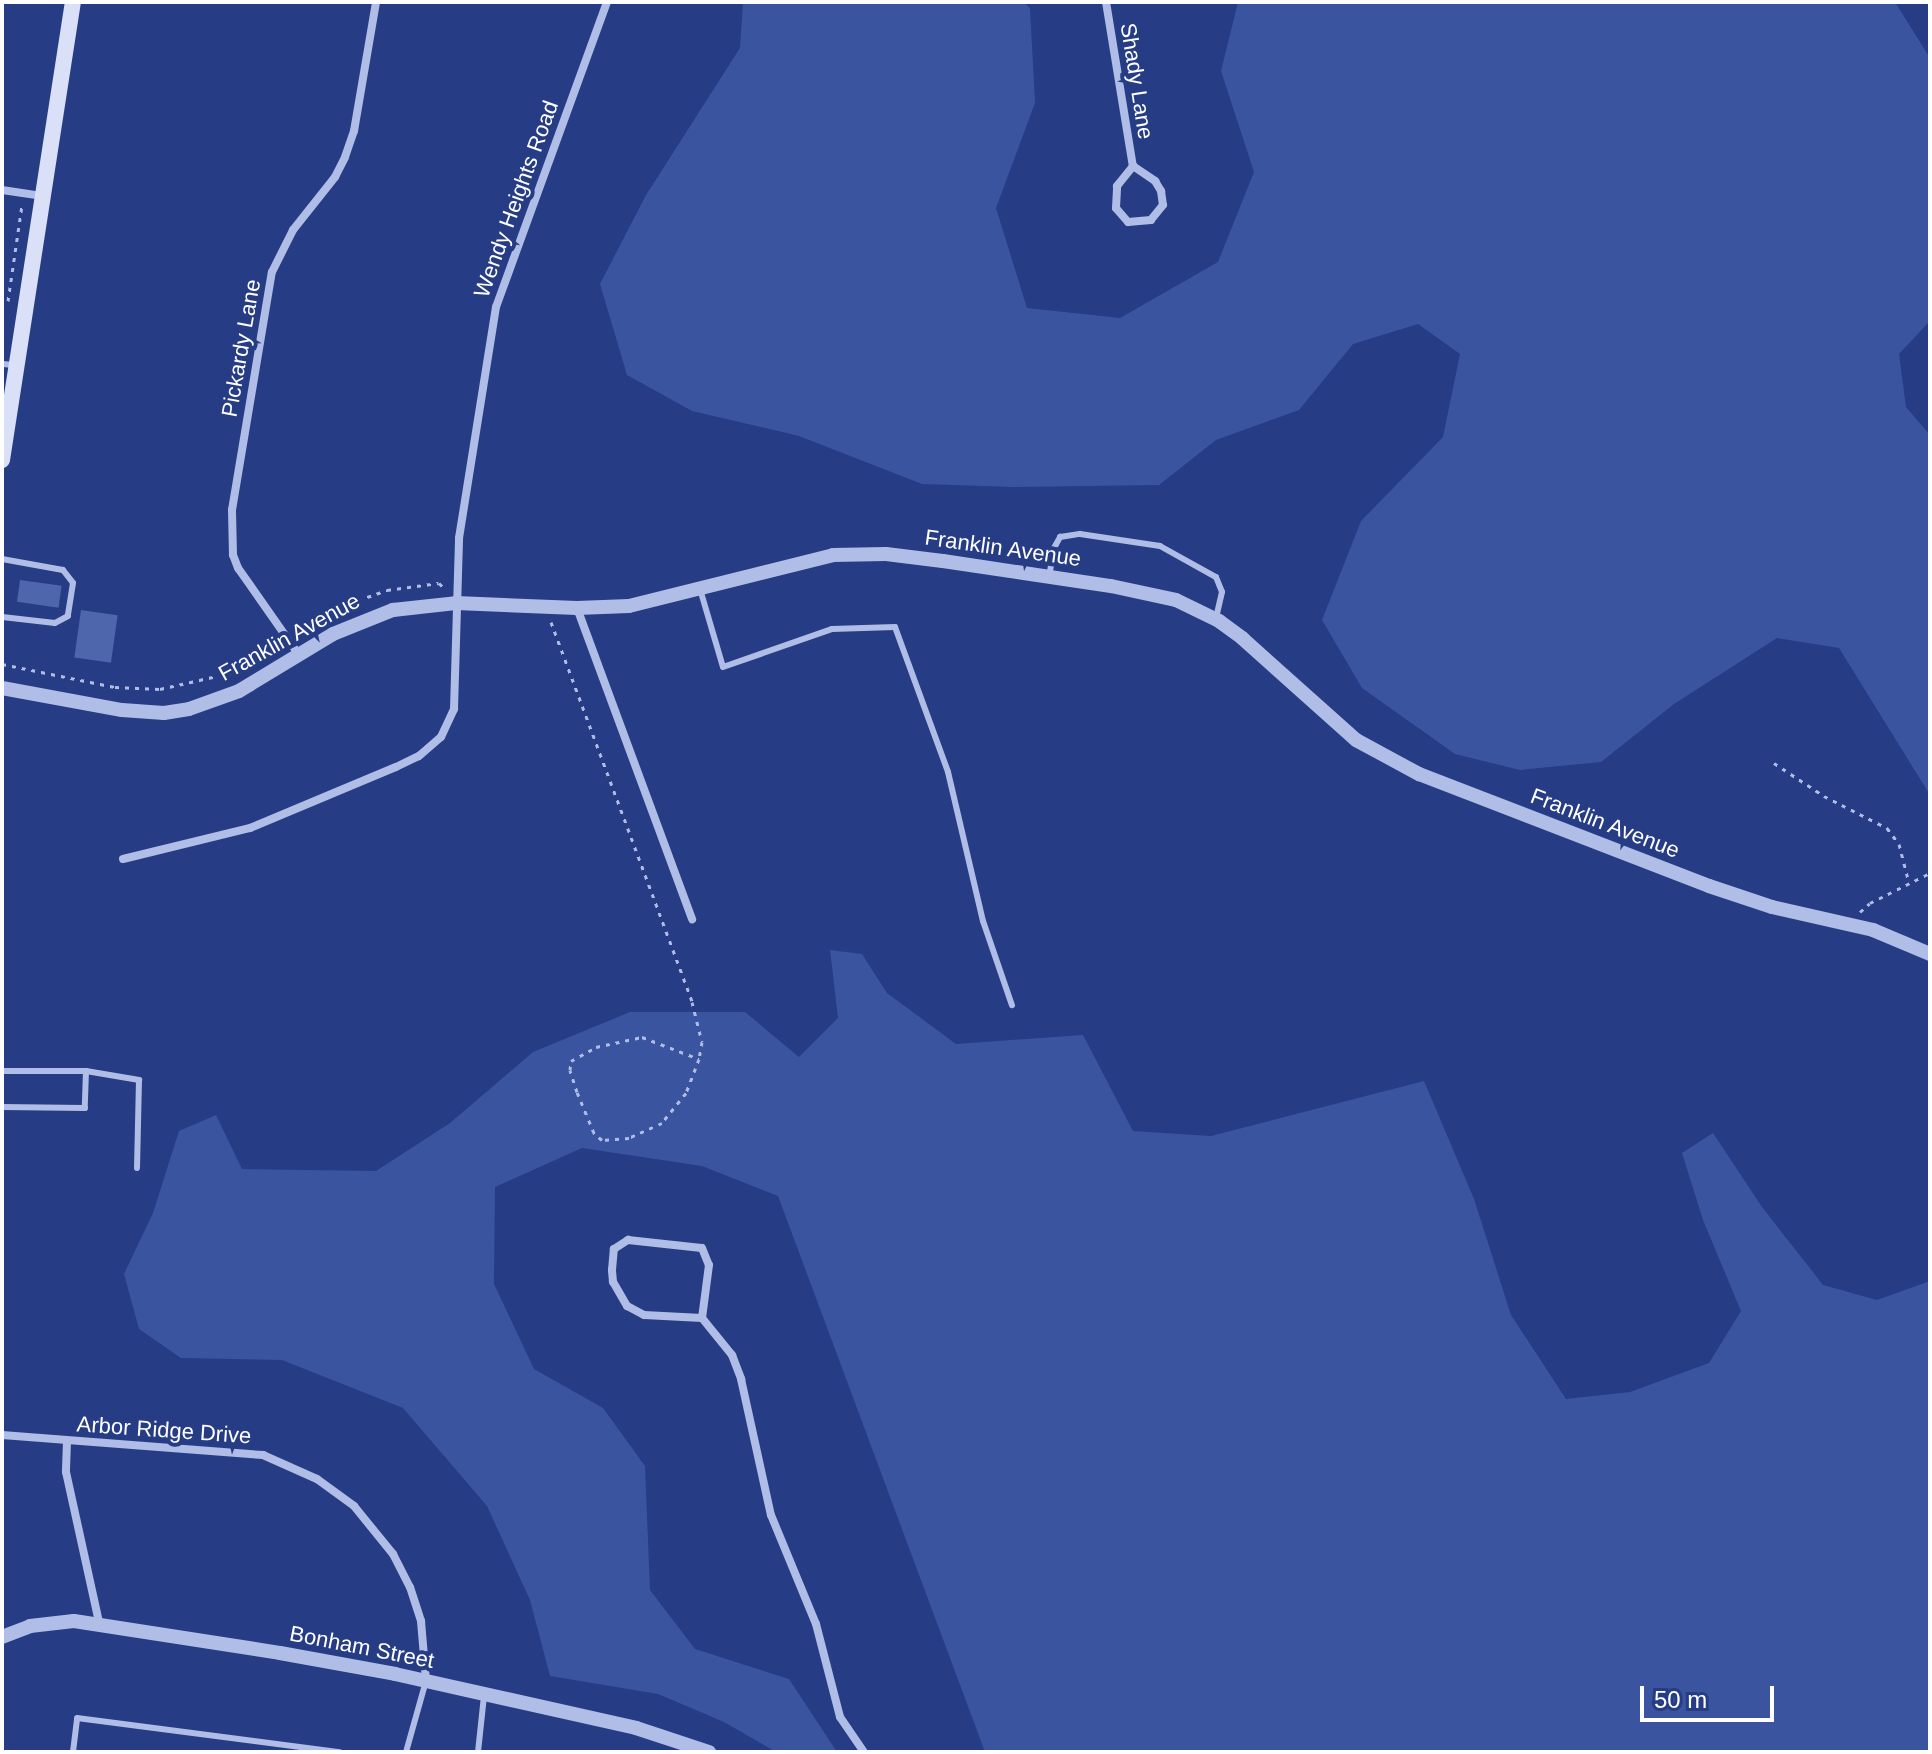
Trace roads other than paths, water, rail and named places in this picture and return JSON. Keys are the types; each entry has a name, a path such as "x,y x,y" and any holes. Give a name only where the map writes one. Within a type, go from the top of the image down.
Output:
{"main road":[{"path":"2,460 9,364 42,196 73,2"}],"street":[{"name":"Pickardy Lane","path":"299,655 238,568 231,536 232,510 272,272 293,230 335,177 345,157 354,131 376,2"},
{"name":"Wendy Heights Road","path":"123,859 250,828 419,756 441,737 454,709 459,538 496,307 607,2"},
{"name":"Shady Lane","path":"1106,2 1133,166 1155,181 1161,191 1163,205 1151,220 1128,222 1116,208 1117,186 1133,166"},
{"path":"2,190 42,196"},
{"name":"Franklin Avenue","path":"2,688 122,710 164,713 215,702 262,680 299,655 371,615 416,605 629,606 775,567 851,554 943,561 1151,593 1176,600 1216,619 1242,638 1335,724 1419,774 1709,886 1772,907 1849,923 1930,954"},
{"path":"577,608 692,919"},
{"path":"702,1318 644,1315 627,1306 613,1282 614,1249 628,1240 702,1248 709,1265 702,1318 732,1355 741,1379 771,1515 816,1624 840,1717 864,1752"},
{"name":"Arbor Ridge Drive","path":"2,1435 263,1455 317,1479 354,1506 393,1554 410,1587 421,1621 426,1681"},
{"path":"67,1441 66,1472 100,1626"},
{"name":"Bonham Street","path":"2,1637 44,1623 74,1621 280,1653 426,1681 636,1728 709,1752"}],"lane":[{"path":"1049,578 1054,548 1060,537 1080,534 1160,546 1216,577 1222,592 1216,619"},
{"path":"2,559 63,570 73,583 68,616 55,623 2,617"},
{"path":"700,589 723,667 832,629 895,627 948,772 983,921 1012,1005"},
{"path":"2,1071 86,1071 139,1080 137,1168"},
{"path":"2,1107 85,1108 86,1071"},
{"path":"406,1752 426,1681"},
{"path":"478,1752 484,1694"},
{"path":"73,1752 77,1718 340,1752"}]}
